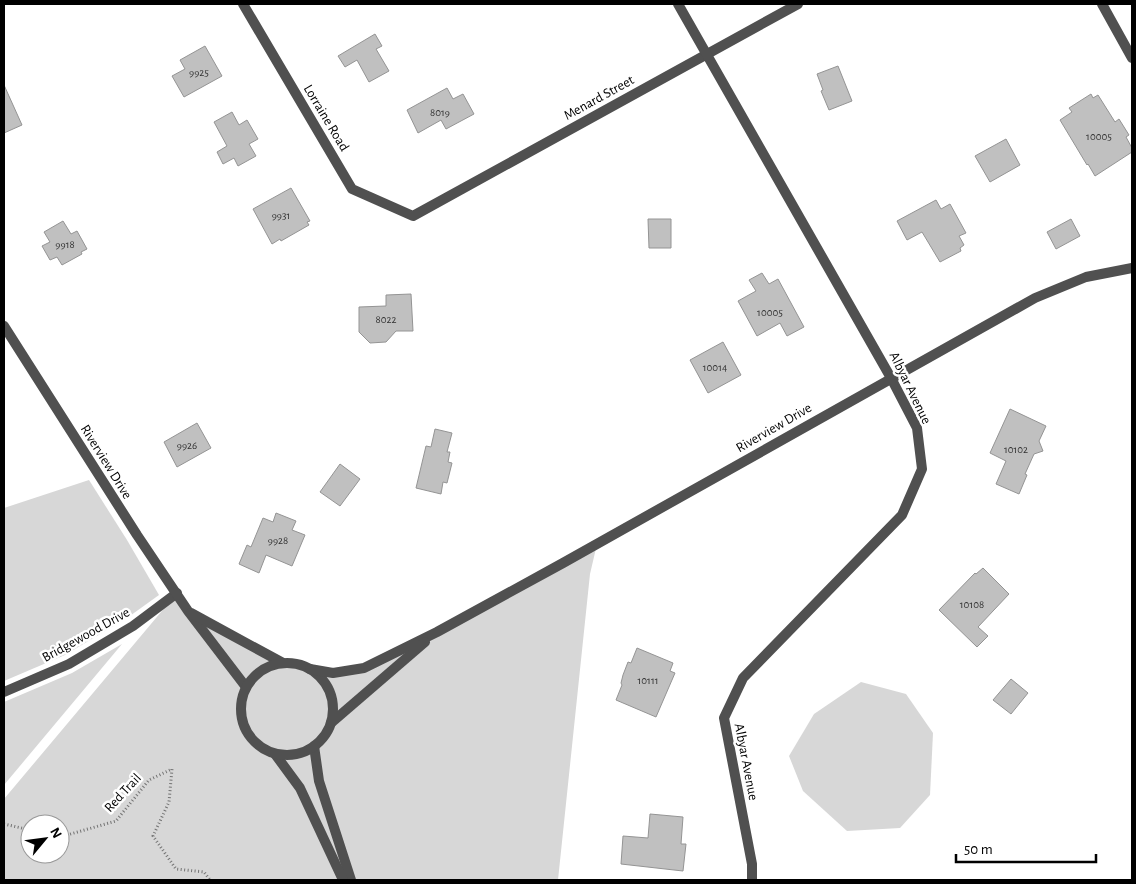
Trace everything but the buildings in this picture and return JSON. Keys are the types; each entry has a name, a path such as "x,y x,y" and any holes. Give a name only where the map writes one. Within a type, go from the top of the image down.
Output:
{"street":[{"name":"Lorraine Road","path":"243,4 352,189 413,216"},
{"name":"Albyar Avenue","path":"678,4 891,378 917,428 922,469 902,515 743,678 724,718 752,864 752,880"},
{"name":"Menard Street","path":"413,216 798,4"},
{"path":"1102,4 1132,58"},
{"name":"Riverview Drive","path":"188,611 283,663 297,664 310,669 333,673 364,668 437,632 571,559 1035,298 1086,277 1132,268"},
{"name":"Riverview Drive","path":"4,326 136,535 188,611 246,687"},
{"name":"Bridgewood Drive","path":"4,692 69,664 133,626 177,594"},
{"name":"Riverview Drive","path":"314,746 324,736 330,723 437,632"},
{"path":"283,663 268,667 256,675 246,687 241,700 241,714 244,727 252,739 262,748 275,754 288,756 302,753 314,746 319,781 351,880"},
{"path":"310,669 322,679 330,692 333,708 330,723"},
{"path":"275,754 300,788 343,880"}],"path":[{"name":"Red Trail","path":"70,834 116,821 149,780 172,769 169,802 153,836 176,869 204,872 210,880"},
{"path":"4,824 20,828"}],"shaded area":[{"path":"89,480 159,595 127,618 65,655 4,681 4,508"},
{"path":"597,544 590,574 558,880 4,880 4,799 177,593 188,611 283,663 297,664 310,669 364,668"},
{"path":"122,644 4,785 4,702 72,673"},
{"path":"861,682 906,694 933,733 930,795 900,828 847,831 803,791 789,756 814,714"}]}
